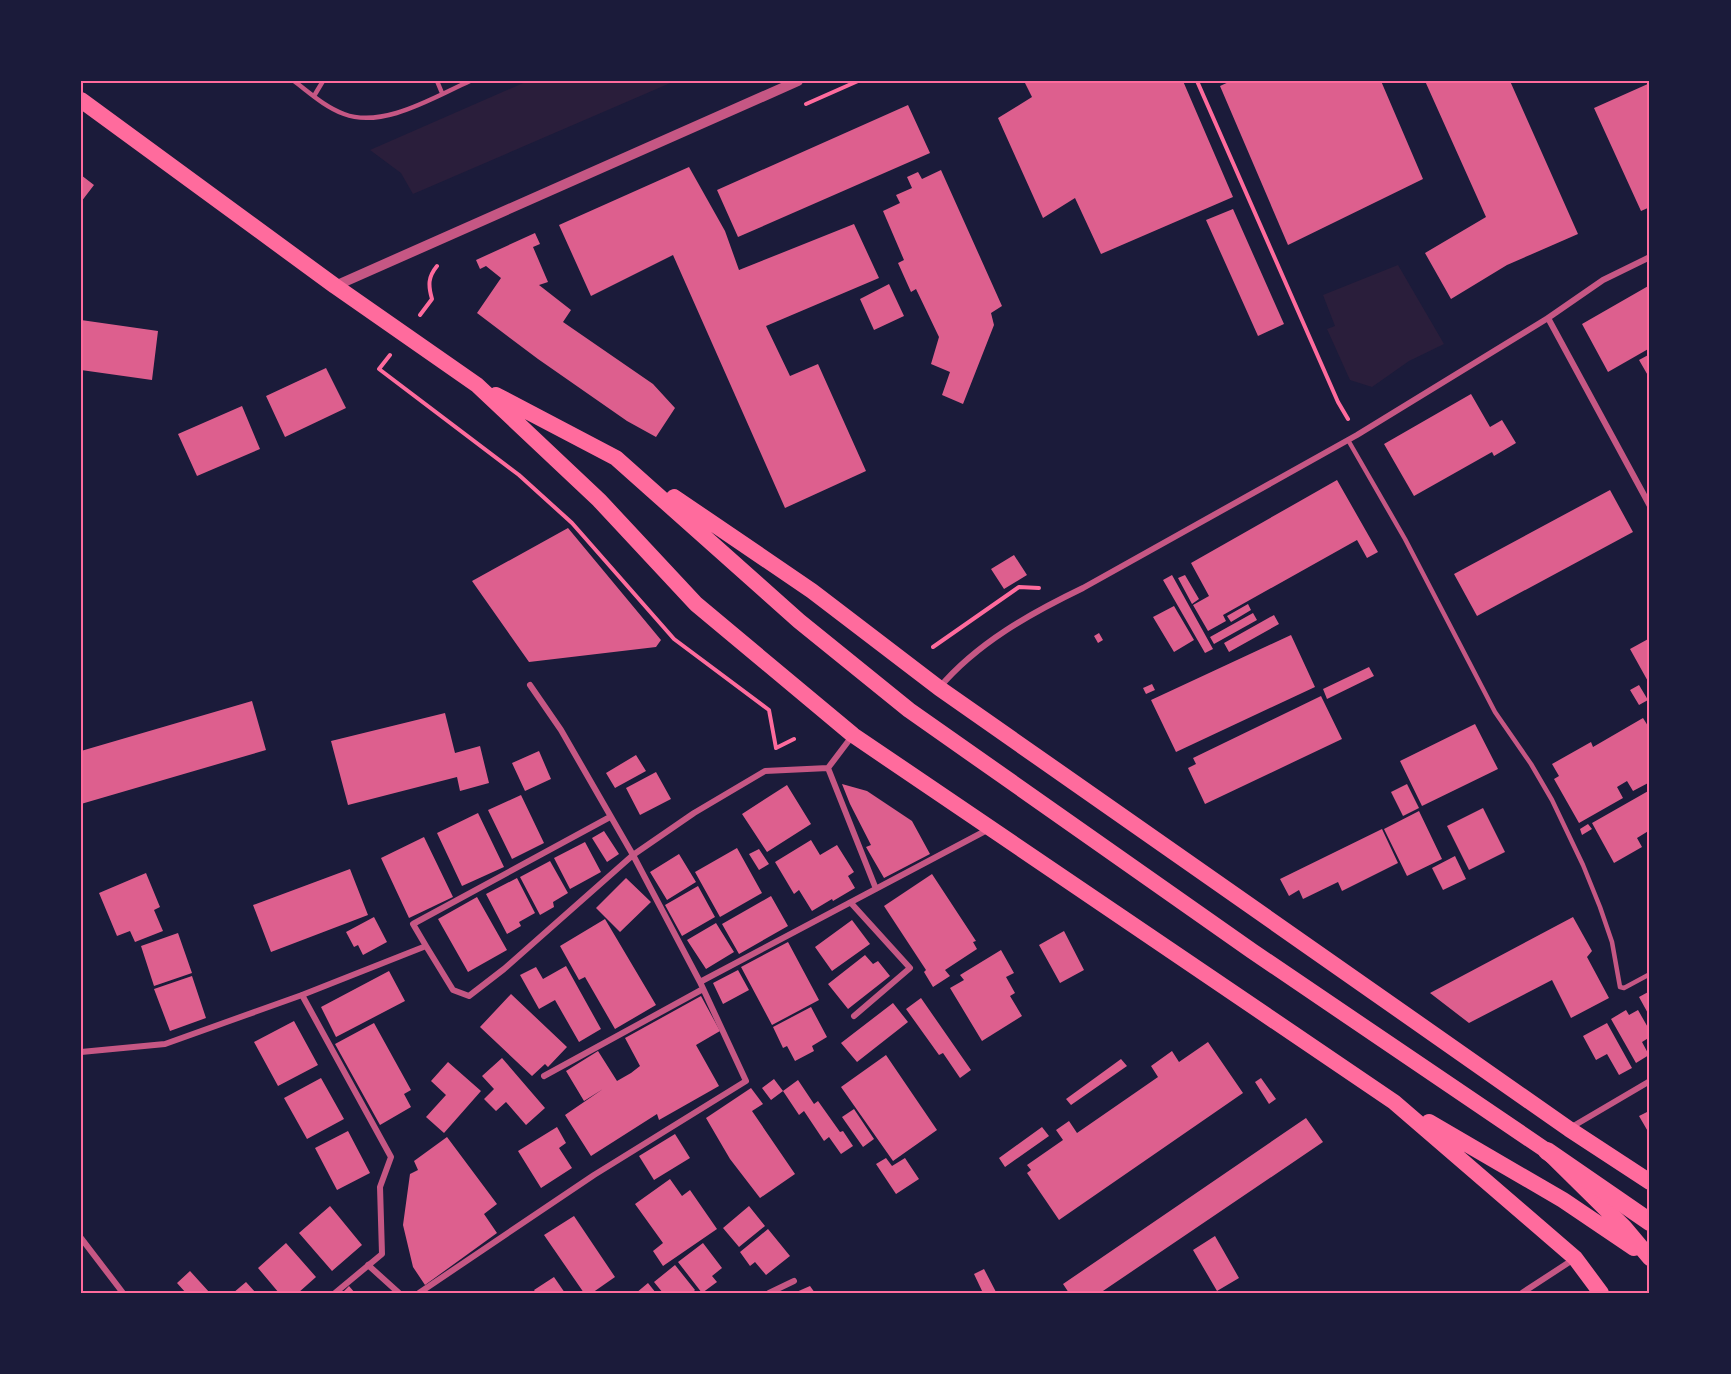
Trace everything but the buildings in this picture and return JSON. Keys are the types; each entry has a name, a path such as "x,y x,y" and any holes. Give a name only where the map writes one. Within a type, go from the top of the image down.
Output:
{"highway":[{"path":"81,100 335,286 477,385 616,458 812,591 939,688 1569,1129 1650,1182"},
{"path":"477,385 599,500 696,604 853,735 1394,1102 1563,1200 1650,1258"},
{"path":"616,458 799,621 900,703 1252,951 1650,1222"},
{"path":"1394,1102 1575,1258 1601,1293"},
{"path":"1547,1150 1624,1227 1650,1258"}],"street":[{"path":"335,286 798,81"},
{"path":"939,688 965,660 994,638 1041,609 1083,588 1357,435 1548,318 1603,280 1650,257"},
{"path":"1548,318 1650,506"},
{"path":"419,1293 594,1175 746,1081 702,986 633,855 561,730 530,685"},
{"path":"828,768 853,735"},
{"path":"610,817 413,924 453,990 469,996 504,969 633,855 694,813 765,771 828,768"},
{"path":"828,768 876,889"},
{"path":"544,1076 876,889 989,829"},
{"path":"851,903 910,968 855,1016"},
{"path":"81,1052 165,1044 302,995 426,946"},
{"path":"302,995 391,1157 380,1186 382,1254 335,1293"},
{"path":"1569,1129 1650,1081"},
{"path":"81,1238 123,1293"},
{"path":"1522,1293 1575,1258"},
{"path":"368,1265 399,1293"},
{"path":"769,1293 794,1281"}],"lane":[{"path":"294,81 344,114 376,118 397,113 470,81"},
{"path":"314,96 323,81"},
{"path":"437,81 442,93"},
{"path":"1348,440 1405,539 1495,712 1531,764 1552,800 1583,865 1603,916 1612,942 1620,987 1624,988 1650,974"}],"path":[{"path":"1197,81 1338,402 1357,435"},
{"path":"432,299 429,286 431,274 437,266"},
{"path":"379,369 519,475 572,523 674,639 769,710 776,748"}],"shaded area":[{"path":"528,81 675,81 413,194 401,173 370,150"},
{"path":"1398,265 1444,344 1409,361 1372,387 1350,380 1327,329 1335,326 1323,295"}]}
